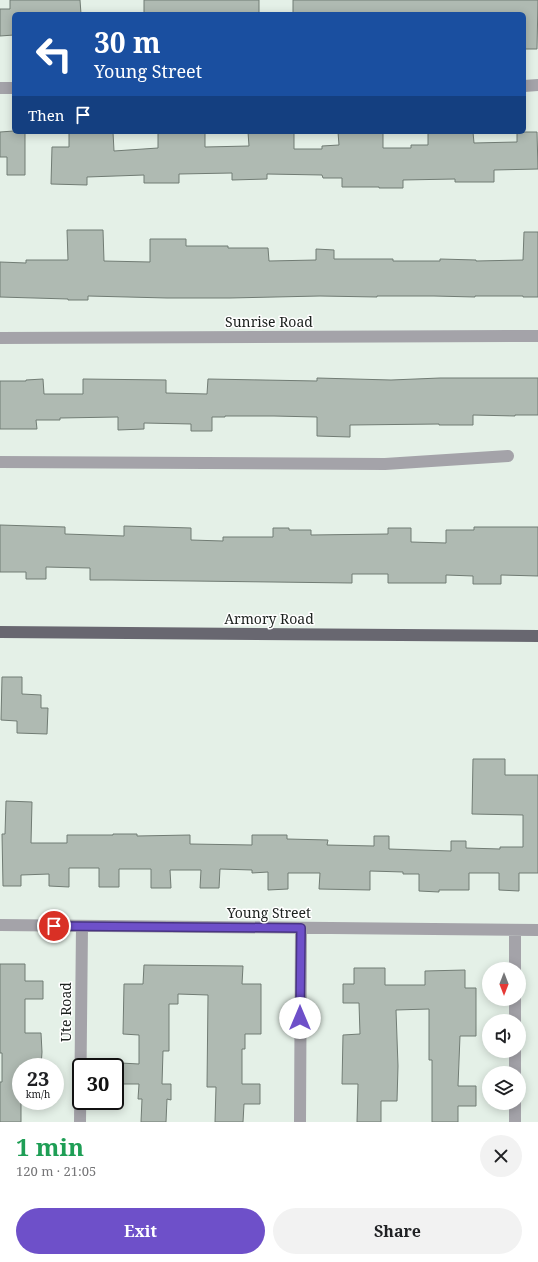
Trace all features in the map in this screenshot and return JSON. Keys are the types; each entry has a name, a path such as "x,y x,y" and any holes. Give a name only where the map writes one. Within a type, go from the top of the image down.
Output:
{"main road":[{"name":"Armory Road","path":"0,632 538,636"}],"street":[{"path":"526,86 538,85"},
{"path":"0,88 12,88"},
{"name":"Sunrise Road","path":"0,338 538,336"},
{"path":"0,462 385,464 508,456"},
{"name":"Young Street","path":"0,926 538,930"},
{"name":"Ute Road","path":"80,1122 82,926"},
{"path":"300,1122 301,928"},
{"path":"515,930 515,962"},
{"path":"514,1122 515,1110"}],"building":[{"path":"10,0 80,0 81,12 12,12 12,35 0,36 0,9 10,9"},
{"path":"144,0 259,0 259,12 144,12"},
{"path":"293,0 538,0 537,49 526,49 526,12 293,12"},
{"path":"12,131 12,134 25,134 25,175 7,175 7,157 0,157 0,132"},
{"path":"537,132 538,169 494,170 494,182 455,182 455,179 403,180 403,188 342,187 342,178 323,178 322,175 267,174 267,179 232,180 232,173 179,174 179,183 144,183 144,175 87,177 87,185 51,184 52,147 69,147 69,134 113,134 114,151 158,148 158,134 205,134 205,147 249,146 248,134 294,134 294,149 322,149 322,146 339,145 338,134 383,134 383,148 411,148 411,145 428,145 428,134 473,134 474,143 517,142 517,134"},
{"path":"67,230 103,230 104,261 150,262 150,239 186,239 186,246 268,248 269,261 316,260 316,249 334,250 334,259 393,259 393,261 440,261 440,259 476,261 523,260 524,232 538,232 538,297 320,296 167,298 88,296 88,300 68,300 0,297 0,262 26,263 26,260 68,260"},
{"path":"317,378 391,380 440,378 538,378 538,415 473,415 473,425 350,425 350,437 317,436 317,417 274,416 212,417 212,431 191,431 191,424 144,423 144,429 118,430 118,417 36,420 37,429 0,429 0,381 26,381 43,379 44,394 83,394 83,379 166,380 166,393 207,394 208,379 317,381"},
{"path":"0,525 65,527 65,534 124,536 124,526 191,528 191,540 223,541 223,537 273,537 273,528 311,530 311,535 388,534 388,528 411,528 411,542 446,543 446,530 474,530 474,527 538,527 538,576 501,575 501,584 473,584 473,576 446,575 446,583 388,583 388,574 352,574 352,583 90,580 90,568 46,567 46,579 26,579 26,572 0,572"},
{"path":"2,677 22,677 22,694 41,695 41,708 48,708 47,734 17,733 17,721 1,720"},
{"path":"473,759 505,759 505,775 538,775 538,873 519,873 519,891 499,890 499,873 469,873 469,890 439,890 439,892 419,891 419,874 370,871 370,890 319,889 320,873 288,873 288,889 268,890 268,872 252,873 252,870 220,869 219,888 200,888 201,870 170,870 171,888 151,888 151,869 119,869 119,887 99,887 99,868 69,868 69,887 49,886 49,874 21,875 21,886 3,886 2,834 5,834 6,801 32,802 31,843 67,843 67,835 137,834 137,836 190,835 190,844 252,845 252,835 287,835 287,839 328,840 327,845 374,846 374,836 389,836 389,849 451,851 451,841 466,841 466,848 500,849 500,847 523,847 523,815 472,814"},
{"path":"0,964 25,964 25,981 43,981 43,999 25,999 25,1033 41,1033 42,1052 42,1058 12,1058 12,1110 21,1110 21,1122 0,1122 2,1053 0,1053"},
{"path":"144,965 243,966 242,984 261,984 261,1034 245,1034 245,1049 242,1049 242,1084 260,1084 260,1104 244,1104 243,1122 215,1122 216,1087 207,1087 208,995 178,994 178,1004 169,1004 169,1051 163,1051 162,1084 171,1084 171,1100 167,1099 166,1122 141,1122 142,1099 138,1099 139,1084 124,1084 124,1063 139,1064 139,1035 123,1034 124,984 143,984"},
{"path":"354,968 385,968 385,985 425,985 425,971 465,970 465,988 476,988 476,1036 460,1036 458,1086 476,1086 476,1106 458,1106 458,1122 432,1122 432,1060 429,1060 429,1009 396,1010 398,1066 397,1101 381,1101 381,1122 357,1122 358,1084 342,1084 343,1035 360,1034 359,1003 343,1003 343,984 354,984"}],"route":[{"path":"54,926 301,928 300,1018"}]}
